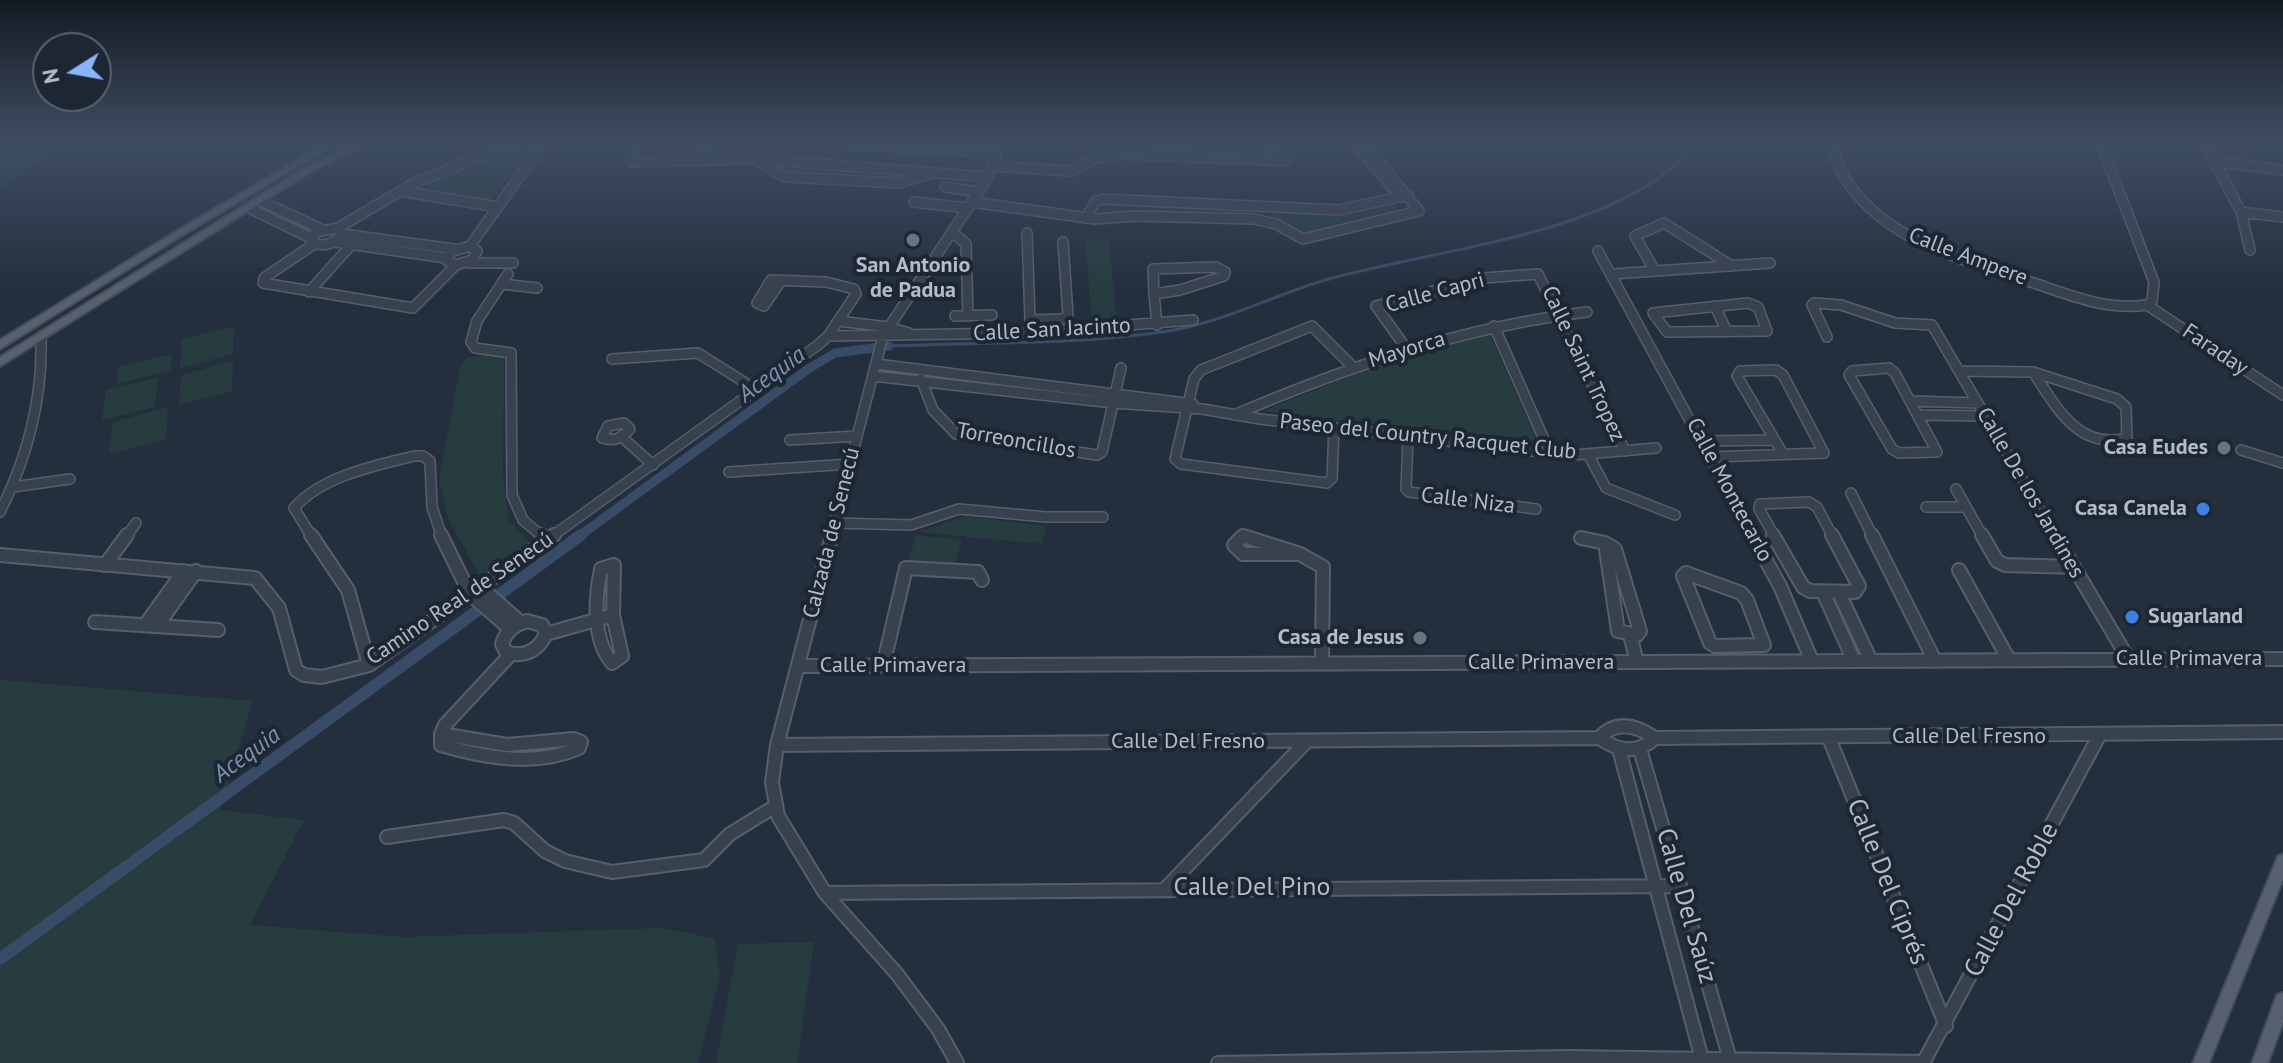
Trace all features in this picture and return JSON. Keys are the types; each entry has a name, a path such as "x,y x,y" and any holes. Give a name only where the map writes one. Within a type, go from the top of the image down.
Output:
{"main road":[{"path":"0,345 178,234 255,192"},
{"path":"0,362 271,192"},
{"path":"41,336 45,319"},
{"path":"12,338 41,336"},
{"path":"2201,1063 2282,868"},
{"path":"2266,904 2283,906"},
{"path":"2260,1063 2283,1001"}],"street":[{"path":"335,242 340,231 397,192"},
{"path":"402,192 498,207"},
{"path":"470,246 509,192"},
{"path":"956,192 974,199"},
{"name":"Calzada de Senecú","path":"774,807 772,782 777,745 886,331 953,235 979,192"},
{"path":"914,202 974,199 1095,219 1135,216 1254,219 1276,224 1294,236 1306,239 1416,212 1418,207 1400,192"},
{"name":"Calle Ampere","path":"1854,192 1875,213 1916,239 1962,260 2099,304 2124,307 2147,305"},
{"path":"2119,192 2154,282 2152,301 2147,305"},
{"path":"2230,192 2241,212 2250,250"},
{"path":"1087,216 1096,201 1104,199 1339,210 1404,196"},
{"path":"259,200 321,229 454,249 470,246 475,248 477,254"},
{"path":"247,207 312,241 446,258"},
{"path":"1254,219 1255,207"},
{"path":"2241,212 2283,217"},
{"path":"1655,271 1635,236 1664,223 1732,266"},
{"path":"321,229 312,241 264,278 264,284 413,308 456,265"},
{"path":"1027,233 1028,318 1063,319 1068,315 1063,242"},
{"path":"953,235 966,244 968,316"},
{"path":"309,292 352,244"},
{"path":"446,258 454,249"},
{"name":"Calle Montecarlo","path":"1598,251 1704,441 1780,586 1812,661"},
{"path":"477,254 497,257 502,261"},
{"path":"467,263 477,254"},
{"path":"446,258 449,264 456,265 513,263"},
{"path":"1613,274 1770,263"},
{"path":"1154,294 1180,290 1224,276 1225,272 1216,267 1154,268 1152,270 1154,294 1157,325"},
{"name":"Calle Capri","path":"1406,348 1376,306 1493,277 1531,272 1542,276"},
{"path":"508,274 477,321 471,342 475,348 511,353 512,495 523,520 547,540"},
{"name":"Calle Saint Tropez","path":"1542,276 1625,451"},
{"path":"781,281 851,287 856,294 828,336"},
{"path":"502,284 537,288"},
{"name":"Calle De los Jardines","path":"1827,337 1812,305 1814,303 1841,305 1895,323 1932,325 2129,660"},
{"path":"1755,305 1768,329 1667,332 1657,321 1655,311 1755,305"},
{"name":"Faraday","path":"2147,305 2283,395"},
{"path":"1715,306 1726,330"},
{"name":"Mayorca","path":"1234,415 1406,348 1494,326 1587,312"},
{"path":"955,316 992,315"},
{"path":"1044,320 1045,332"},
{"name":"Calle San Jacinto","path":"886,331 911,334 1045,332 1193,320"},
{"path":"838,321 886,331"},
{"path":"1639,322 1657,321"},
{"path":"1334,428 1332,478 1327,483 1177,463 1175,459 1195,375 1201,370 1310,326 1317,328 1353,367"},
{"path":"1494,326 1550,453"},
{"path":"828,336 886,331"},
{"path":"0,512 29,449 38,390 41,336"},
{"name":"Camino Real de Senecú","path":"0,555 241,575 264,584 280,609 296,670 303,676 320,678 369,665 473,597 828,336"},
{"path":"612,359 698,353 755,389"},
{"path":"1113,403 1121,368"},
{"path":"920,382 924,369"},
{"name":"Paseo del Country Racquet Club","path":"874,370 924,369 1116,392 1234,415 1550,453 1588,454 1656,448"},
{"path":"1891,369 1911,401 1937,452 1896,452 1849,373 1891,369"},
{"name":"Paseo del Country Racquet Club","path":"874,370 920,382 1113,403 1188,406"},
{"path":"1712,457 1822,455 1825,452 1783,375 1776,370 1737,372 1783,454"},
{"path":"1961,374 2038,375 2121,401 2126,407 2127,438 2119,441 2074,429 2038,375"},
{"name":"Torreoncillos","path":"920,382 947,429 956,434 1097,455 1102,452 1113,403"},
{"path":"1911,401 1978,403"},
{"path":"1918,415 1986,416"},
{"path":"790,440 857,436"},
{"path":"622,437 653,465"},
{"name":"Calle Niza","path":"1408,437 1406,489 1409,492 1536,509"},
{"path":"1704,441 1775,440"},
{"path":"1747,441 1755,455"},
{"path":"2241,450 2283,463"},
{"path":"1588,454 1606,488 1675,515"},
{"path":"369,665 345,583 294,508 300,500 362,471 414,456 427,457 430,461 430,500 435,522 443,544 465,577 473,597 516,626 538,622 546,634"},
{"path":"729,472 850,464"},
{"path":"13,487 70,479"},
{"path":"1956,489 1993,558 2000,564 2074,567"},
{"path":"1851,493 1935,661"},
{"path":"1809,502 1817,507 1859,586 1855,592 1823,592 1810,591 1802,586 1759,509 1760,504 1809,502"},
{"path":"1926,507 1966,507"},
{"path":"835,523 911,525 959,509 1046,517 1103,517"},
{"path":"105,565 136,523"},
{"path":"1300,554 1243,554 1234,545 1243,536 1300,554 1319,563 1324,570 1322,664"},
{"path":"1581,538 1605,543 1615,549 1640,631 1630,635 1618,631 1605,543"},
{"path":"614,565 613,615 622,656 616,662 607,660 597,619 600,571 614,565"},
{"path":"883,666 906,568 978,572 982,580"},
{"path":"1959,570 2009,660"},
{"path":"151,626 190,571"},
{"path":"1683,574 1702,577 1744,596 1764,644 1739,647 1710,643 1683,574"},
{"path":"465,577 501,603 516,626"},
{"path":"1823,592 1854,661"},
{"path":"1839,593 1871,661"},
{"path":"516,626 502,644 511,654 522,655 534,651 546,634 613,615"},
{"path":"95,622 218,630"},
{"path":"1630,635 1637,662"},
{"path":"1739,647 1745,662"},
{"path":"441,734 507,745 574,739 581,742 573,751 538,757 501,757 444,747 440,743 441,734 511,654"},
{"name":"Calle Primavera","path":"798,666 2283,659"},
{"name":"Calle Del Fresno","path":"1599,738 1618,726 1638,728 1655,738 2283,732"},
{"name":"Calle Del Roble","path":"1923,1063 1946,1026 2099,736"},
{"name":"Calle Del Fresno","path":"777,745 1599,738 1619,749 1640,749"},
{"path":"1640,749 1655,738"},
{"name":"Calle Del Ciprés","path":"1829,738 1946,1026"},
{"path":"1166,888 1307,741"},
{"path":"501,757 507,745"},
{"name":"Calle Del Saúz","path":"1619,749 1702,1061"},
{"name":"Calle Del Saúz","path":"1640,749 1731,1061"},
{"path":"387,837 504,820 514,823 545,851 565,861 612,872 629,871 704,860 730,834 774,807 825,893 897,974 938,1029 957,1063"},
{"name":"Calle Del Pino","path":"825,893 1680,886"},
{"path":"1218,1063 1923,1063"}],"green space":[{"path":"428,192 499,192 495,197 485,200"},
{"path":"1099,202 1236,209 1239,213 1234,216 1095,217"},
{"path":"1389,204 1396,206 1397,212 1308,235 1298,234 1273,219 1274,211 1325,212 1339,216"},
{"path":"1085,240 1109,241 1117,323 1092,324"},
{"path":"234,326 233,354 180,368 182,339"},
{"path":"1489,333 1539,446 1263,411 1398,357"},
{"path":"172,354 171,370 117,384 118,367"},
{"path":"495,355 504,358 503,473 508,519 530,543 480,576 448,519 439,481 460,368 468,357"},
{"path":"233,361 232,391 179,405 181,375"},
{"path":"158,377 155,407 102,420 106,390"},
{"path":"168,407 166,439 109,454 113,422"},
{"path":"965,516 1046,526 1042,544 919,532"},
{"path":"916,535 962,540 955,564 909,560"},
{"path":"0,680 253,701 220,810 304,820 250,925 403,937 661,928 714,938 720,975 698,1063 0,1063"},
{"path":"814,942 797,1063 716,1063 738,944"}],"waterway":[{"name":"Acequia","path":"889,346 1094,339 1184,328 1329,279 1551,227 1594,212 1637,192"},
{"name":"Acequia","path":"578,537 808,369 835,353 889,346"},
{"name":"Acequia","path":"0,959 581,535"}],"place":[{"name":"San Antonio de Padua","path":"913,240"},
{"name":"Casa Eudes","path":"2224,448"},
{"name":"Casa Canela","path":"2203,509"},
{"name":"Sugarland","path":"2132,617"},
{"name":"Casa de Jesus","path":"1420,638"}]}
